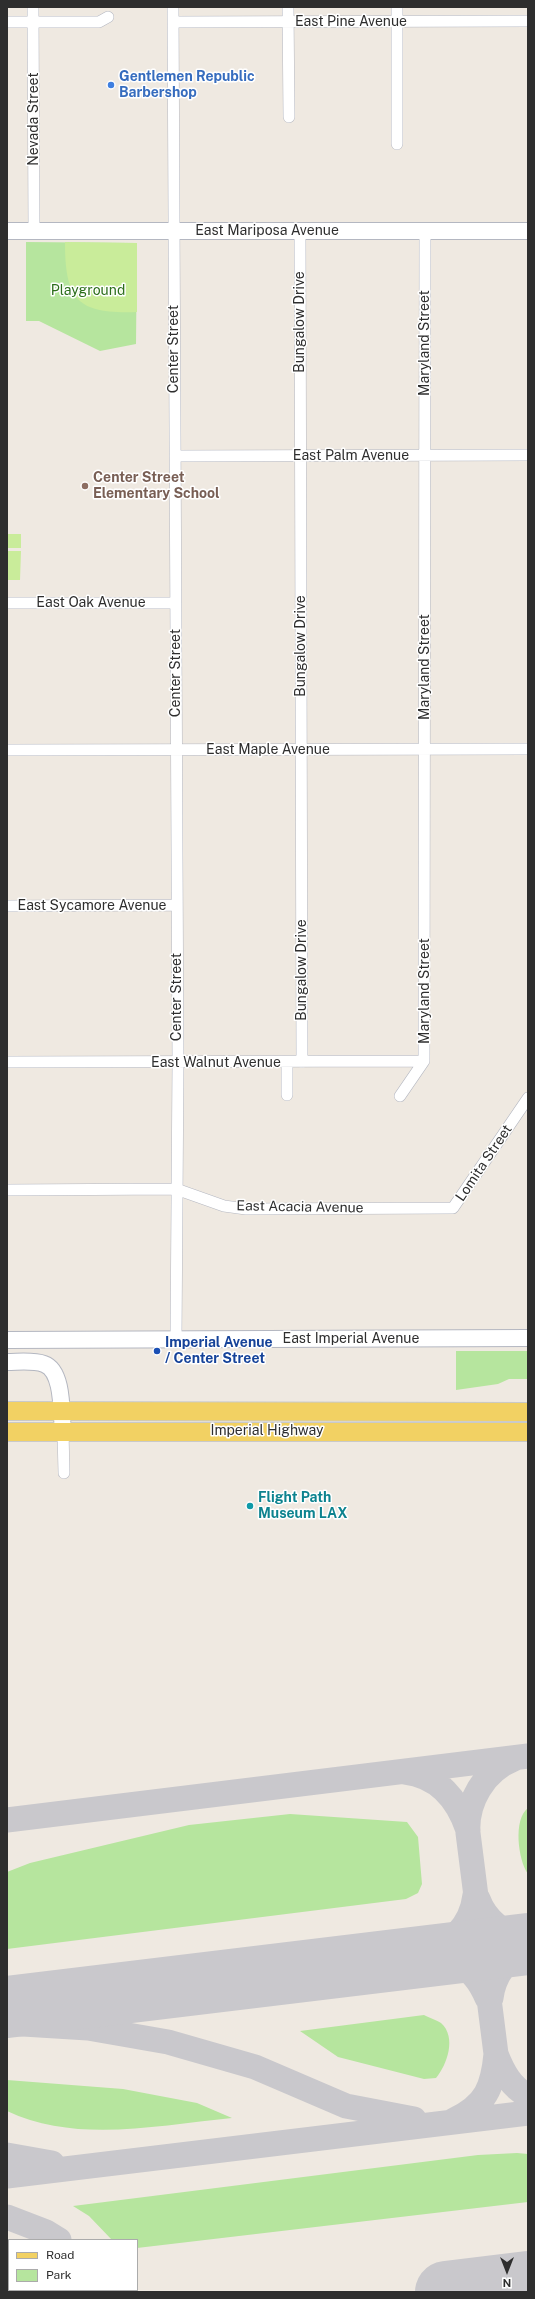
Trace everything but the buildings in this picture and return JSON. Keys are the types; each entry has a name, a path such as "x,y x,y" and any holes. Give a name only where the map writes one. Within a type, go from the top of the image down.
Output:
{"main road":[{"name":"Imperial Highway","path":"7,1412 528,1412"},
{"name":"Imperial Highway","path":"7,1432 528,1432"}],"street":[{"name":"Nevada Street","path":"33,7 34,231"},
{"name":"Center Street","path":"173,7 176,905 178,1063 176,1339"},
{"path":"288,7 289,118"},
{"path":"397,7 397,144"},
{"path":"7,22 99,22 108,17"},
{"name":"East Pine Avenue","path":"173,22 528,21"},
{"name":"East Mariposa Avenue","path":"7,231 528,230"},
{"name":"Bungalow Drive","path":"300,231 302,1062"},
{"name":"Maryland Street","path":"400,1096 424,1062 425,231"},
{"name":"East Palm Avenue","path":"175,456 528,456"},
{"name":"East Oak Avenue","path":"7,603 176,602"},
{"name":"East Maple Avenue","path":"7,750 528,749"},
{"name":"East Sycamore Avenue","path":"7,906 176,905"},
{"name":"East Walnut Avenue","path":"7,1062 424,1062"},
{"path":"287,1063 287,1095"},
{"name":"Lomita Street","path":"453,1208 528,1098"},
{"name":"East Acacia Avenue","path":"7,1190 176,1190 224,1206 246,1209 453,1208"},
{"name":"East Imperial Avenue","path":"7,1340 528,1338"},
{"path":"7,1362 43,1364 54,1371 59,1386 63,1432 64,1473"}],"green space":[{"name":"Playground","path":"26,242 137,243 136,344 100,351 39,321 26,321"},
{"path":"65,242 137,243 137,312 101,310 88,306 79,300 72,291 68,278"},
{"path":"7,534 21,534 21,548 7,548"},
{"path":"7,551 21,551 20,580 7,580"},
{"path":"456,1351 528,1351 528,1379 509,1379 498,1384 456,1390"},
{"path":"528,1808 528,1874 520,1850 519,1830 523,1813"},
{"path":"290,1814 407,1822 418,1837 422,1884 418,1893 406,1899 7,1949 7,1872 30,1863 189,1825"},
{"path":"424,2015 441,2023 449,2036 449,2051 447,2059 436,2078 424,2079 338,2057 300,2031"},
{"path":"7,2080 123,2089 197,2103 232,2118 118,2130 89,2130 61,2127 34,2121 7,2111"},
{"path":"517,2153 528,2154 528,2202 138,2248 138,2239 111,2239 89,2216 73,2206 478,2155"}],"taxiway":[{"path":"7,1820 528,1756"},
{"path":"454,2120 474,2108 486,2094 493,2076 496,2054 468,1833 468,1821 470,1810 479,1789 494,1771 503,1764 514,1759"},
{"path":"405,1772 417,1774 428,1779 446,1791 459,1809 468,1830"},
{"path":"418,1955 439,1947 456,1934 469,1917 473,1907 475,1895"},
{"path":"478,1899 486,1914 497,1926 512,1934 528,1939"},
{"path":"491,1998 498,1974 514,1956 528,1947"},
{"path":"408,1957 445,1960 465,1968 473,1975 487,1998"},
{"path":"7,2023 88,2028 168,2042 255,2067 346,2106 414,2119"},
{"path":"496,2054 512,2084 528,2096"},
{"path":"7,2176 528,2113"},
{"path":"7,2155 52,2163"},
{"path":"7,2217 46,2232 57,2239"},
{"path":"451,2291 479,2292"}],"runway":[{"path":"7,2007 528,1944"},
{"path":"446,2292 528,2282"}],"place":[{"name":"Gentlemen Republic Barbershop","path":"111,85"},
{"name":"Center Street Elementary School","path":"85,486"},
{"name":"Imperial Avenue / Center Street","path":"157,1351"},
{"name":"Flight Path Museum LAX","path":"250,1506"}]}
